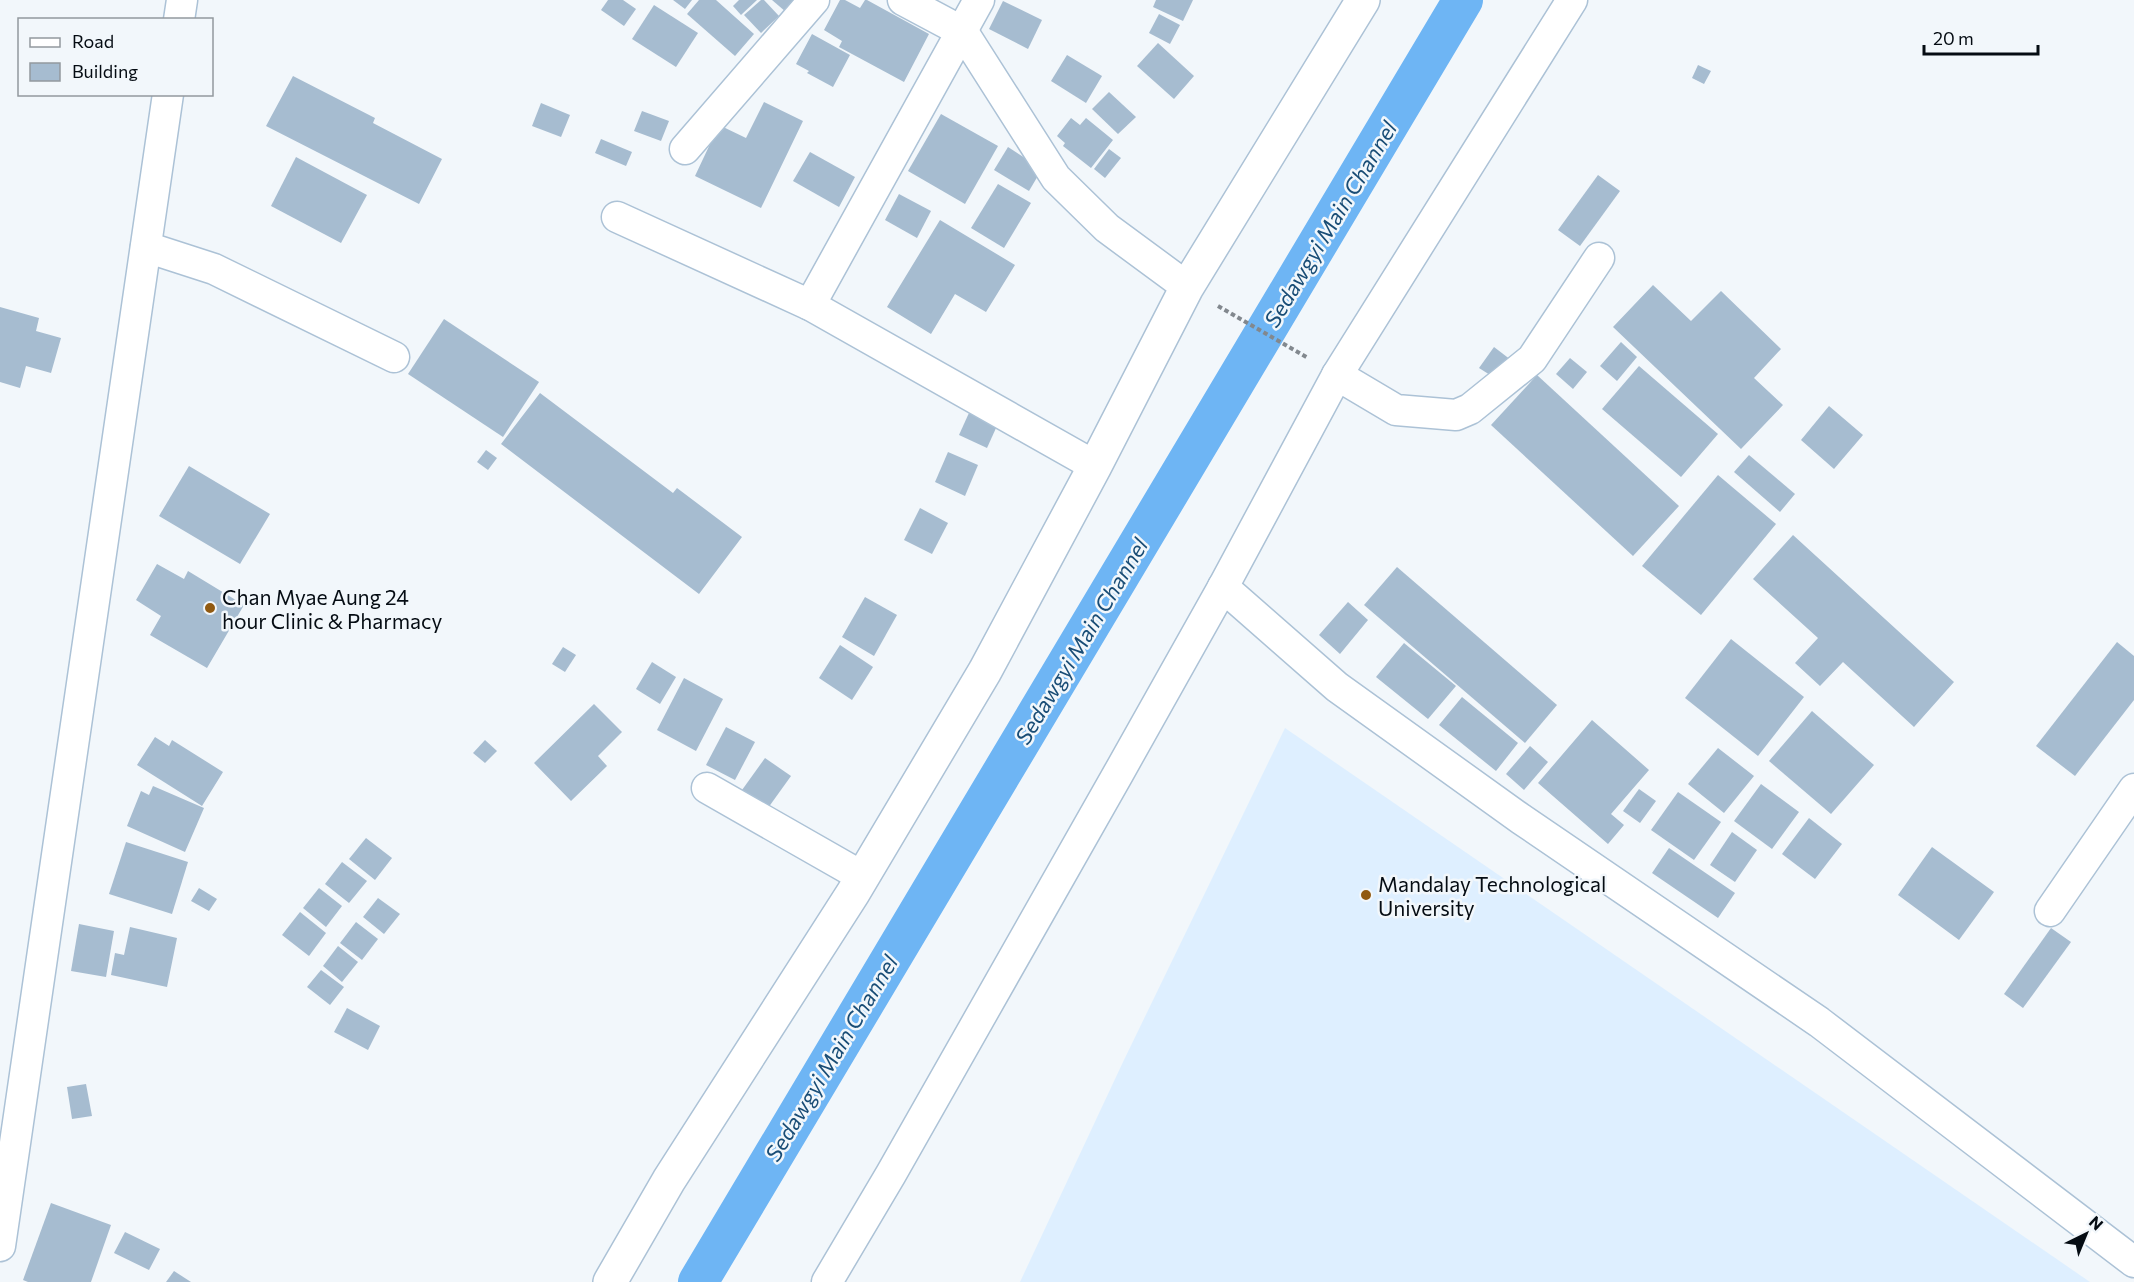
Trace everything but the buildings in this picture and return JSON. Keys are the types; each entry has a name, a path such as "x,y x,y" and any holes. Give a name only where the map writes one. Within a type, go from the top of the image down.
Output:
{"street":[{"path":"179,18 182,0"},
{"path":"685,149 814,0"},
{"path":"903,0 963,32 1056,178 1107,228 1187,287"},
{"path":"810,305 979,0"},
{"path":"610,1282 669,1180 862,877 985,671 1095,466 1187,287 1363,0"},
{"path":"827,1282 914,1133 1223,587 1337,375 1572,0"},
{"path":"0,1246 168,96"},
{"path":"616,217 810,305 1095,466"},
{"path":"146,247 214,268 394,357"},
{"path":"1337,375 1396,410 1456,415 1470,409 1532,359 1599,258"},
{"path":"1223,587 1338,687 1521,819 1819,1022 2134,1262"},
{"path":"707,788 862,877"},
{"path":"2050,910 2134,789"}],"path":[{"path":"1216,305 1306,357"}],"shaded area":[{"name":"Mandalay Technological University","path":"1285,728 2090,1282 1020,1282 1123,1062"}],"waterway":[{"name":"Sedawgyi Main Channel","path":"698,1282 1463,0"}],"place":[{"name":"Chan Myae Aung 24 hour Clinic & Pharmacy","path":"210,608"},
{"name":"Mandalay Technological University","path":"1366,895"}]}
